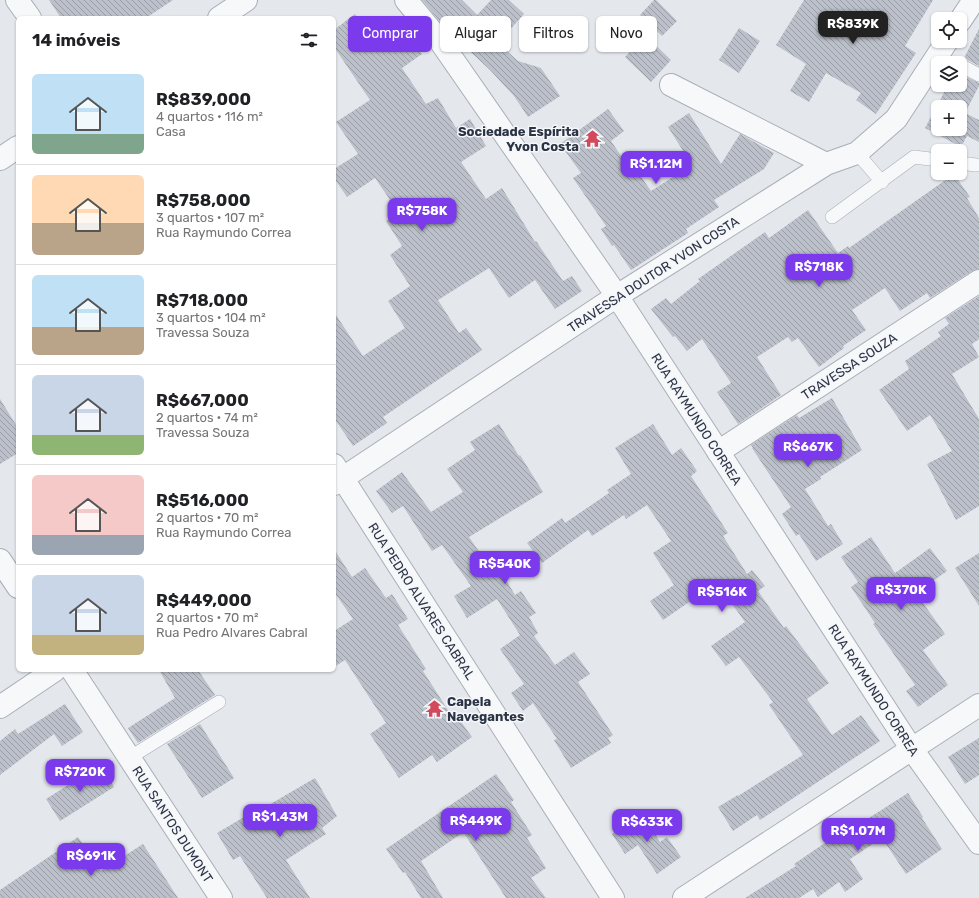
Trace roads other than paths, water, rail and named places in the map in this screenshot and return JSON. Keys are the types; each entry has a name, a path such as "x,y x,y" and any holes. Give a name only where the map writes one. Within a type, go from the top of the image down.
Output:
{"street":[{"path":"18,0 29,16"},
{"path":"221,16 246,0"},
{"name":"RUA RAYMUNDO CORREA","path":"406,0 440,41 617,296 911,748 979,843"},
{"path":"966,12 974,0"},
{"name":"TRAVESSA DOUTOR YVON COSTA","path":"337,476 826,164 857,153 896,119 947,53"},
{"path":"671,85 826,164"},
{"path":"0,159 16,148"},
{"name":"TRAVESSA SOUZA","path":"718,452 979,281"},
{"name":"RUA PEDRO ALVARES CABRAL","path":"337,476 613,898"},
{"path":"0,560 16,584"},
{"path":"0,707 52,672"},
{"name":"RUA SANTOS DUMONT","path":"73,672 221,898"},
{"path":"684,898 911,748 979,705"}],"lane":[{"path":"967,69 979,75"},
{"path":"857,153 882,182"},
{"path":"832,218 914,157 931,159"},
{"path":"967,164 976,165"},
{"path":"130,758 219,702"}],"place":[{"name":"Sociedade Espírita Yvon Costa","path":"592,138"},
{"name":"Capela Navegantes","path":"434,708"}]}
